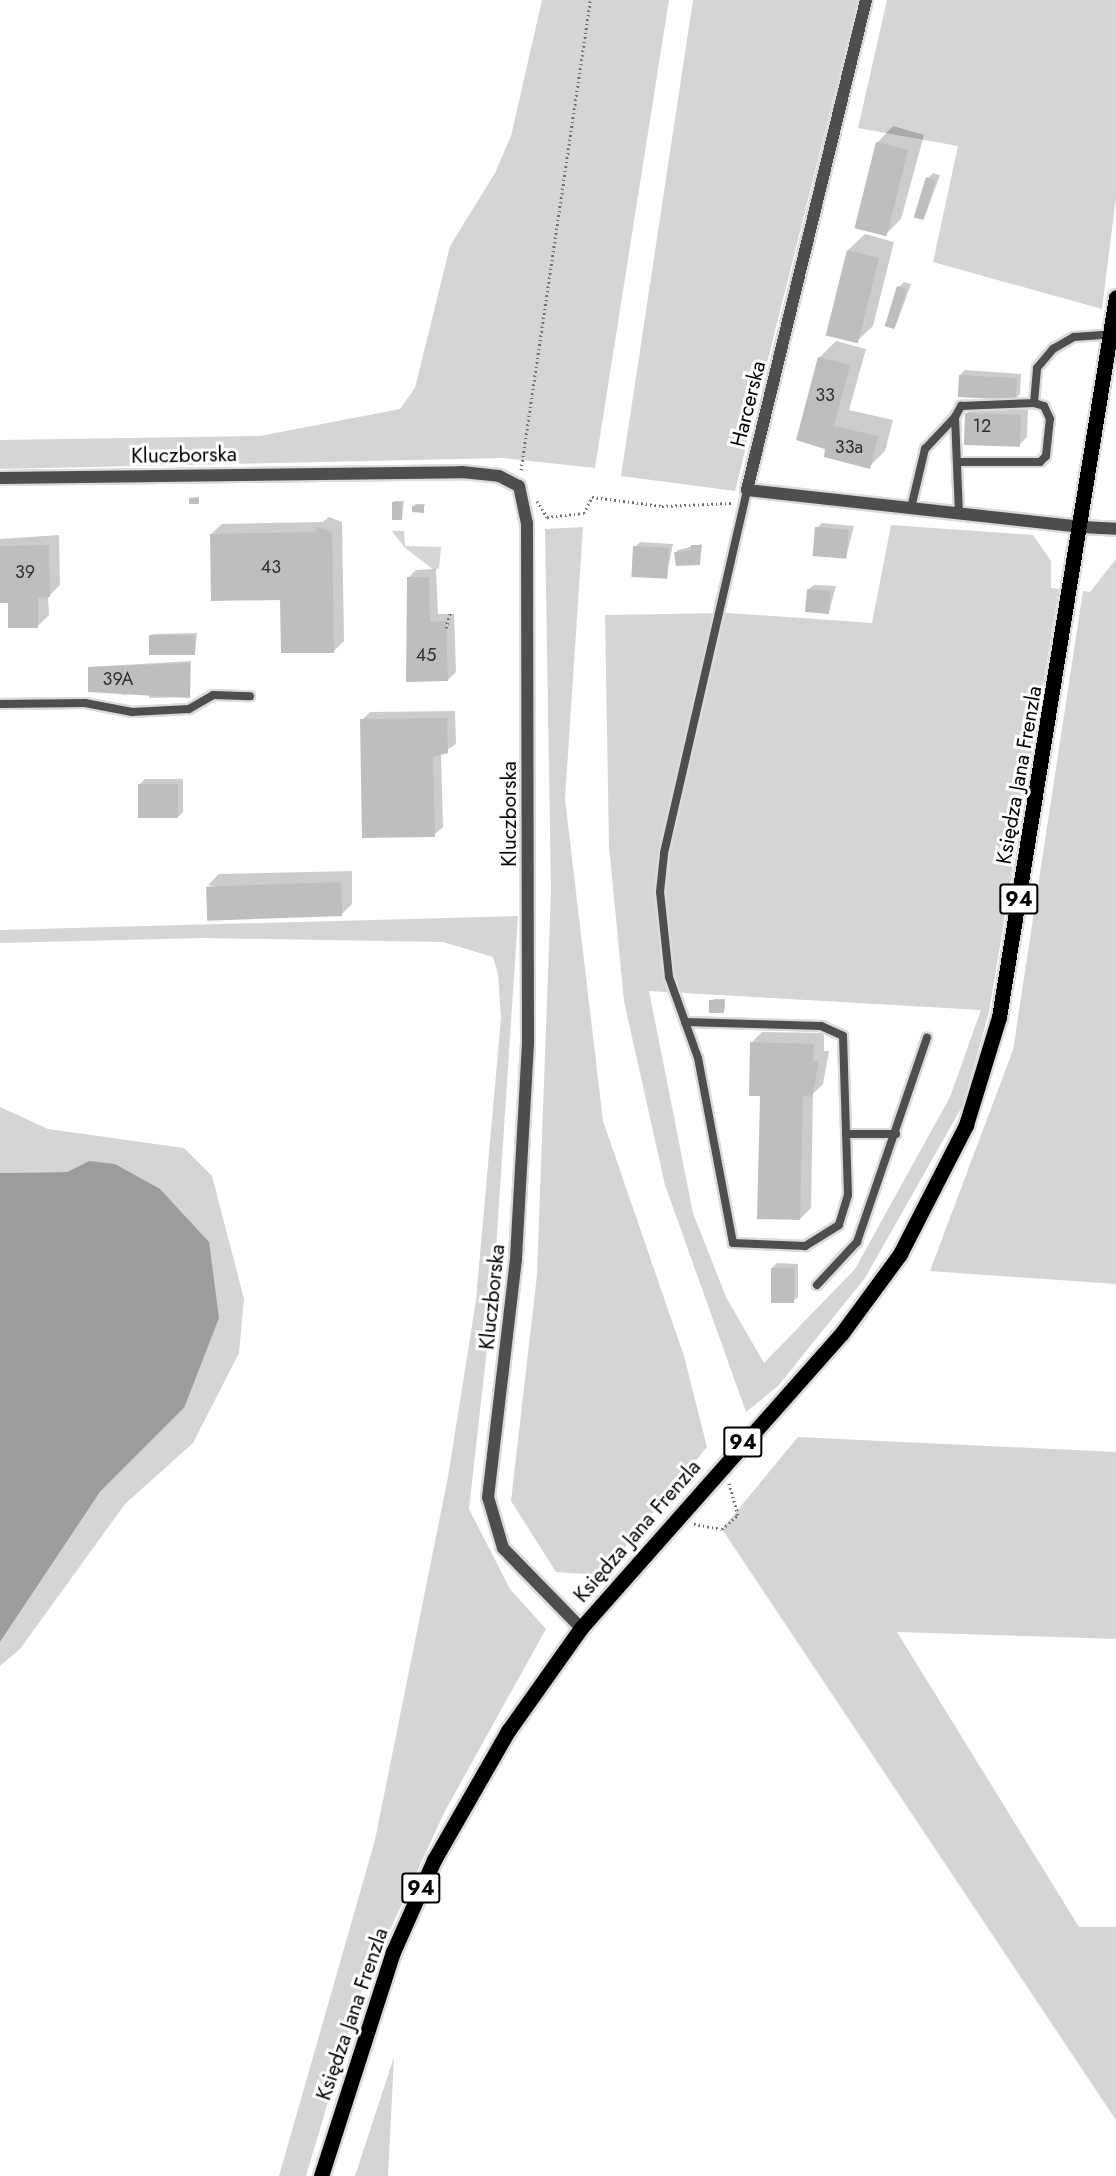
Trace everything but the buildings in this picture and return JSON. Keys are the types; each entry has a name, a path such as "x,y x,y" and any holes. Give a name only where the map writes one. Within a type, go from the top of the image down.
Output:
{"main road":[{"name":"Księdza Jana Frenzla","path":"321,2176 393,1952 434,1860 508,1731 581,1628 703,1486 842,1333 900,1254 966,1125 999,1017 1082,527 1113,334 1116,297"}],"street":[{"name":"Harcerska","path":"745,496 866,0"},
{"name":"Kluczborska","path":"0,478 462,472 499,476 519,486 527,523 528,1043 516,1259 488,1497 503,1548 581,1628"},
{"path":"745,496 911,508 1116,530"}],"lane":[{"path":"1034,403 1037,368 1053,349 1074,337 1113,334"},
{"path":"911,508 925,449 955,417 960,406 1034,403 1044,406 1050,419 1046,456 1040,462 957,462"},
{"path":"955,417 959,513"},
{"path":"685,1022 821,1026 843,1036 848,1196 839,1225 805,1246 733,1242 698,1058 685,1022 669,977 660,892 664,853 745,496"},
{"path":"0,704 85,702 132,712 189,709 213,695 250,696"},
{"path":"817,1285 857,1242 896,1134 927,1038"},
{"path":"846,1134 896,1134"}],"path":[{"path":"519,486 590,0"},
{"path":"540,504 547,517 584,513 592,497 662,506 745,496"},
{"path":"446,628 450,613"},
{"path":"691,1523 723,1529 738,1515 728,1477"}],"shaded area":[{"path":"542,0 669,0 595,468 503,458 0,469 0,440 260,436 400,409 415,388 450,246 495,173 511,136"},
{"path":"693,0 858,0 735,491 621,476"},
{"path":"887,0 1116,0 1116,197 1102,309 933,262 958,146 858,128"},
{"path":"891,525 1033,535 1051,561 1051,588 1059,589 989,1012 963,1105 865,1278 778,1386 746,1412 665,1185 624,1001 609,846 605,615 728,613 872,623","holes":["649,991 981,1010 950,1097 855,1269 764,1363 726,1297 693,1213"]},
{"path":"583,527 565,799 603,1121 684,1356 707,1447 602,1575 556,1572 511,1501 537,1275 551,890 545,529"},
{"path":"392,531 404,531 405,546 441,547 439,568 434,570 404,547"},
{"path":"1116,559 1116,1284 930,1271 1013,1050 1083,591 1090,592"},
{"path":"518,916 493,1295 469,1509 510,1589 546,1629 445,1811 359,1997 306,2176 279,2176 375,1840 448,1477 476,1300 501,1018 498,974 493,957 443,942 203,938 0,943 0,930"},
{"path":"0,1107 48,1129 184,1148 212,1176 244,1299 239,1353 193,1443 125,1504 20,1649 0,1666 0,1642 100,1492 184,1408 89,1161 67,1172 0,1173"},
{"path":"89,1161 115,1164 160,1189 209,1242 219,1318 184,1408 100,1492 0,1642 0,1173 67,1172"},
{"path":"798,1437 1116,1452 1116,1639 897,1632 1079,1927 1116,1927 1116,2120 722,1529"},
{"path":"394,2057 388,2176 355,2176"}]}
